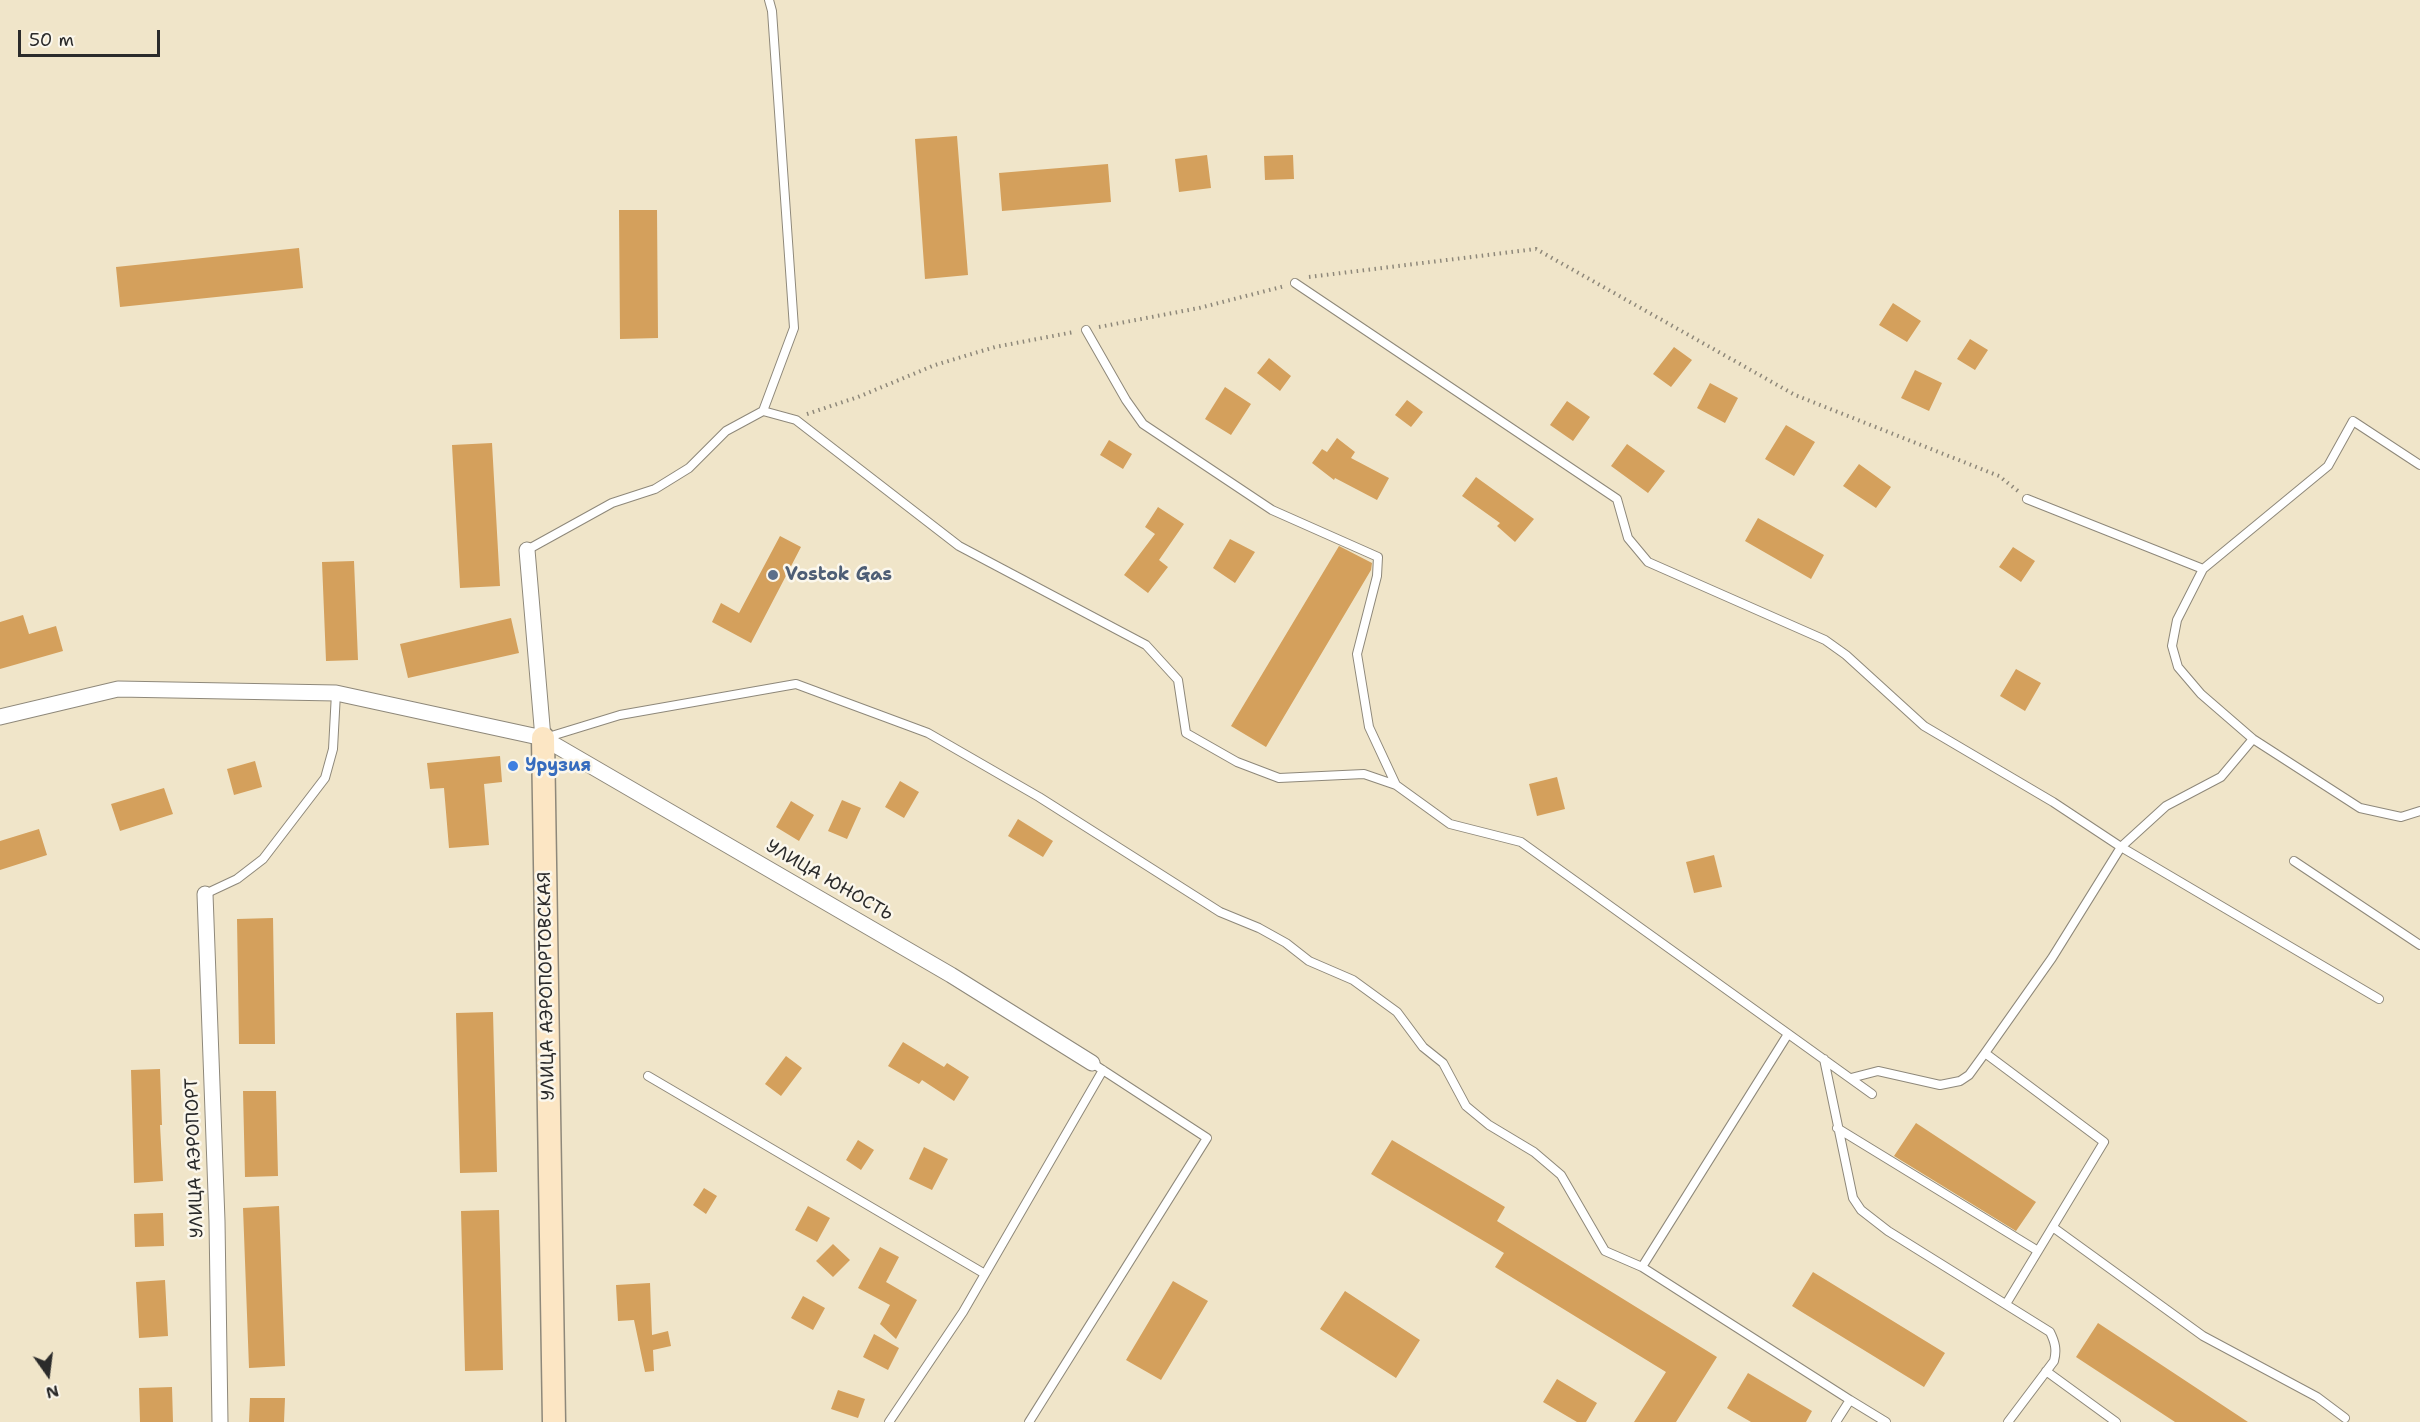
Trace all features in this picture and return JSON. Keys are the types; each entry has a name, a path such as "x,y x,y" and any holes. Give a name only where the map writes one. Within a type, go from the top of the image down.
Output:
{"street":[{"name":"УЛИЦА АЭРОПОРТОВСКАЯ","path":"527,550 543,738 554,1422"},
{"name":"УЛИЦА ЮНОСТЬ","path":"0,717 118,689 336,693 543,738 941,969 1097,1066"},
{"name":"УЛИЦА АЭРОПОРТ","path":"206,894 218,1221 220,1422"}],"lane":[{"path":"527,550 612,503 655,489 689,468 726,431 763,411 794,328 772,11 769,0"},
{"path":"1295,283 1617,499 1628,538 1648,562 1825,640 1846,655 1924,726 2053,802 2121,847 2379,999"},
{"path":"1086,330 1126,400 1143,424 1272,510 1378,557 1377,576 1357,654 1369,727 1396,785"},
{"path":"763,411 796,420 959,546 1146,645 1178,680 1186,733 1237,762 1279,778 1364,774 1396,785 1450,824 1521,842 1872,1094"},
{"path":"2420,465 2353,421 2328,466 2203,569 2176,620 2172,646 2178,667 2200,694 2253,739 2360,808 2401,817 2420,811"},
{"path":"2028,499 2203,569"},
{"path":"543,738 620,716 796,684 928,733 1039,797 1220,912 1259,928 1286,943 1309,962 1353,980 1397,1012 1423,1047 1443,1063 1466,1106 1489,1125 1534,1152 1561,1175 1605,1251 1642,1267 1886,1422"},
{"path":"206,894 237,879 263,859 325,778 333,749 336,693"},
{"path":"1851,1078 1878,1071 1940,1085 1959,1081 1969,1075 2052,957 2121,847 2166,806 2221,777 2253,739"},
{"path":"2294,861 2420,945"},
{"path":"1642,1267 1788,1034"},
{"path":"1985,1053 2104,1142 2006,1304"},
{"path":"1824,1059 1853,1198 1861,1210 1888,1231 2049,1332 2055,1341 2054,1361 2008,1422"},
{"path":"889,1422 963,1312 1097,1066 1207,1138 1029,1422"},
{"path":"648,1076 985,1274"},
{"path":"1837,1128 2038,1251"},
{"path":"2054,1228 2203,1336 2317,1397 2346,1421"},
{"path":"2046,1371 2116,1422"},
{"path":"1836,1422 1850,1400"}],"path":[{"path":"796,420 822,407 858,397 934,365 995,347 1199,308 1295,283 1304,278 1536,249 1796,395 1999,476 2028,499"}],"building":[{"path":"957,136 968,275 925,279 915,139"},
{"path":"1207,155 1211,188 1179,192 1175,159"},
{"path":"1293,155 1294,179 1265,180 1264,156"},
{"path":"1108,164 1111,202 1002,211 999,173"},
{"path":"619,210 657,210 658,338 620,339"},
{"path":"299,248 303,288 120,307 116,267"},
{"path":"1893,303 1921,321 1907,342 1879,325"},
{"path":"1970,339 1988,350 1975,370 1957,359"},
{"path":"1674,347 1692,360 1671,387 1653,374"},
{"path":"1269,358 1291,376 1280,391 1257,373"},
{"path":"1915,370 1942,383 1929,411 1901,398"},
{"path":"1710,383 1738,398 1725,423 1697,408"},
{"path":"1225,387 1251,404 1231,435 1205,419"},
{"path":"1407,400 1423,412 1411,427 1395,415"},
{"path":"1567,401 1590,417 1573,441 1550,425"},
{"path":"1786,425 1815,442 1794,476 1765,459"},
{"path":"1337,438 1355,452 1351,458 1389,478 1377,500 1335,478 1334,480 1312,463 1322,449 1327,452"},
{"path":"1109,440 1132,454 1123,469 1100,455"},
{"path":"492,443 500,586 460,588 452,445"},
{"path":"1627,444 1665,471 1648,493 1611,466"},
{"path":"1859,464 1891,487 1876,508 1843,486"},
{"path":"1476,477 1534,519 1515,542 1497,526 1500,523 1462,496"},
{"path":"1158,507 1184,524 1159,560 1168,567 1148,593 1124,575 1155,534 1145,527"},
{"path":"1758,518 1824,555 1811,579 1745,541"},
{"name":"Vostok Gas","path":"780,536 801,547 751,643 712,622 721,603 739,613"},
{"path":"1230,539 1255,552 1235,583 1213,568"},
{"path":"1339,546 1372,563 1371,570 1266,747 1231,726"},
{"path":"2013,547 2035,561 2021,582 1999,567"},
{"path":"354,561 358,660 326,661 322,562"},
{"path":"23,615 29,634 56,626 63,651 0,669 0,622"},
{"path":"511,618 519,653 408,678 400,644"},
{"path":"2016,669 2041,683 2025,711 2000,696"},
{"path":"500,756 502,782 484,784 489,845 449,848 444,788 430,789 427,763"},
{"path":"255,761 262,787 234,795 227,769"},
{"path":"1557,777 1565,809 1537,816 1529,784"},
{"path":"900,781 919,792 904,818 885,807"},
{"path":"164,788 173,814 120,831 111,804"},
{"path":"842,800 861,808 847,839 828,831"},
{"path":"791,801 814,815 799,841 776,827"},
{"path":"1018,819 1053,841 1043,857 1008,836"},
{"path":"39,829 47,855 0,870 0,841"},
{"path":"1714,855 1722,887 1694,893 1686,862"},
{"path":"273,918 275,1044 239,1044 237,919"},
{"path":"493,1012 497,1172 460,1173 456,1013"},
{"path":"903,1042 944,1067 947,1063 969,1077 954,1101 922,1080 919,1084 888,1066"},
{"path":"786,1056 802,1068 781,1096 765,1084"},
{"path":"160,1069 163,1181 134,1183 131,1070"},
{"path":"243,1091 276,1091 278,1176 245,1177"},
{"path":"1916,1123 2036,1202 2016,1231 1894,1156"},
{"path":"858,1140 874,1150 861,1170 846,1160"},
{"path":"1392,1140 1505,1207 1497,1221 1717,1357 1676,1422 1634,1422 1666,1372 1495,1267 1504,1253 1371,1174"},
{"path":"924,1147 948,1159 932,1190 909,1179"},
{"path":"704,1188 717,1196 706,1214 693,1205"},
{"path":"279,1206 285,1366 249,1368 243,1208"},
{"path":"808,1206 830,1218 817,1242 795,1230"},
{"path":"499,1210 503,1370 465,1371 461,1211"},
{"path":"163,1213 164,1246 135,1247 134,1214"},
{"path":"833,1244 850,1260 833,1277 816,1261"},
{"path":"880,1247 899,1257 886,1282 917,1300 896,1339 880,1324 890,1305 858,1288"},
{"path":"1813,1272 1945,1353 1924,1387 1792,1306"},
{"path":"165,1280 168,1336 139,1338 136,1282"},
{"path":"1173,1281 1208,1301 1161,1380 1126,1360"},
{"path":"650,1283 652,1335 668,1331 671,1346 653,1350 654,1371 645,1372 634,1320 618,1321 616,1285"},
{"path":"1345,1291 1420,1340 1396,1378 1320,1329"},
{"path":"803,1296 825,1308 813,1330 791,1318"},
{"path":"2098,1323 2248,1422 2175,1422 2076,1357"},
{"path":"874,1334 899,1348 888,1370 863,1357"},
{"path":"1748,1373 1812,1411 1806,1422 1751,1422 1727,1408"},
{"path":"1557,1379 1597,1403 1586,1422 1577,1422 1543,1402"},
{"path":"172,1387 173,1422 140,1422 139,1388"},
{"path":"838,1390 865,1399 858,1418 831,1409"},
{"path":"250,1398 285,1398 284,1422 249,1422"}],"place":[{"name":"Vostok Gas","path":"773,575"},
{"name":"Урузия","path":"513,766"}]}
